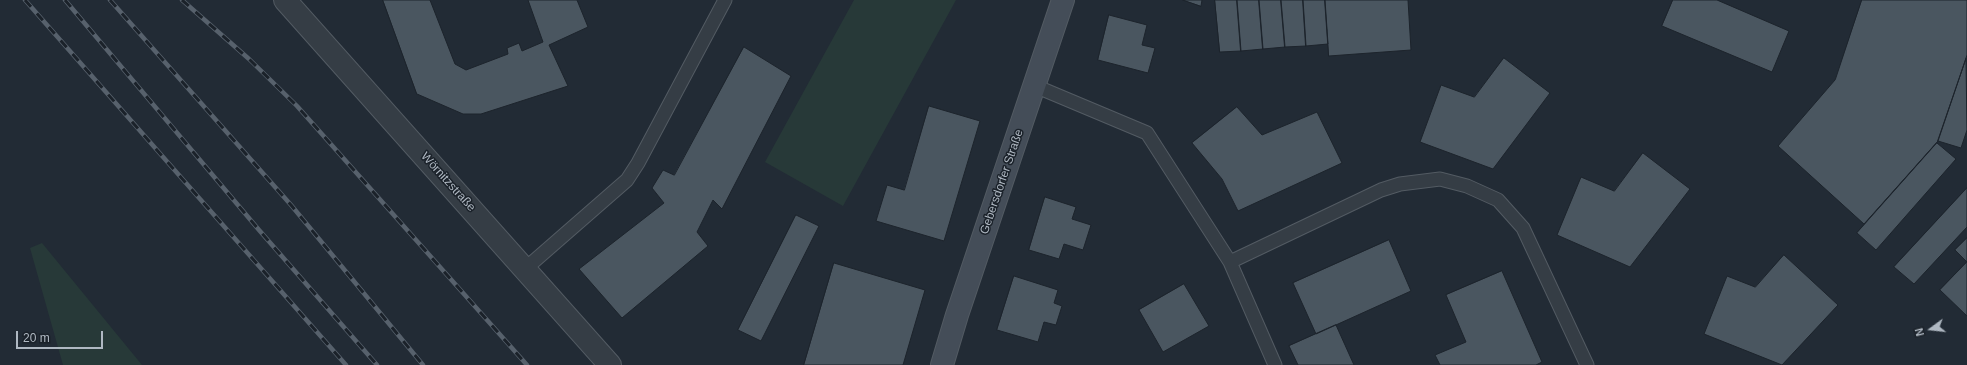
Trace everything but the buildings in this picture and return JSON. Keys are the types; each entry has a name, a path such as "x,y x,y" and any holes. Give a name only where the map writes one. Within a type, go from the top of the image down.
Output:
{"main road":[{"name":"Gebersdorfer Straße","path":"942,365 957,315 1064,0"}],"street":[{"name":"Wörnitzstraße","path":"285,0 610,365"}],"lane":[{"path":"525,269 627,180 638,163 725,0"},
{"path":"1035,86 1146,133 1230,262 1275,365"},
{"path":"1230,262 1381,190 1400,184 1440,179 1467,186 1498,200 1523,228 1587,365"}],"shaded area":[{"path":"854,0 956,0 843,206 765,162"},
{"path":"42,243 142,365 63,365 30,248"}],"railway":[{"path":"25,0 346,365"},
{"path":"65,0 259,230 377,365"},
{"path":"110,0 291,205 423,365"},
{"path":"182,0 249,59 297,106 527,365"}]}
